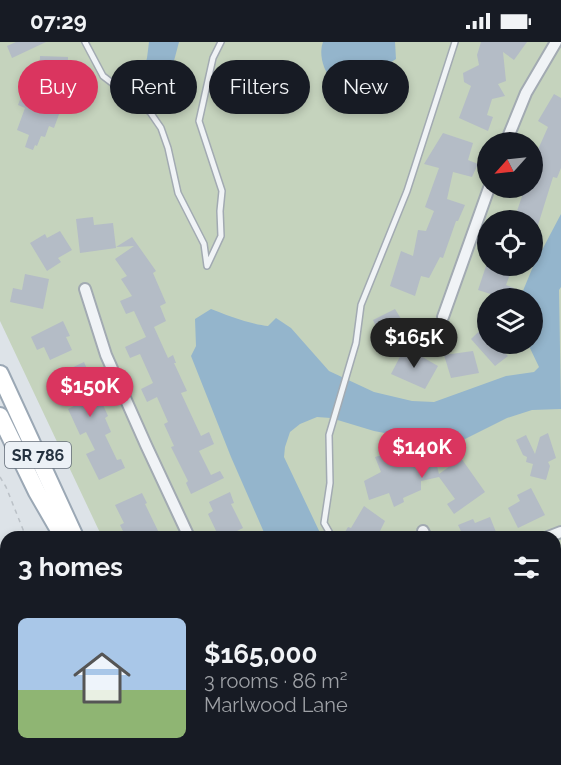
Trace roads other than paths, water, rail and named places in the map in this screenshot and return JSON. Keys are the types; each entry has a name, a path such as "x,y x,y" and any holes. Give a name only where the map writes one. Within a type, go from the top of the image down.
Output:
{"main road":[{"name":"SR 786","path":"0,374 72,531"},
{"name":"SR 786","path":"0,416 37,492 60,531"}],"street":[{"path":"510,132 526,93 556,42"},
{"path":"443,317 485,198"},
{"path":"85,289 106,355 186,531"}],"lane":[{"path":"85,42 103,76 150,112 160,128 168,148 178,193 204,244 207,266 221,236 222,191 199,121 213,58 221,42"},
{"path":"329,531 324,523 330,483 331,428 356,343 361,305 407,191 455,42"}],"water":[{"path":"149,42 179,42 174,60 146,60"},
{"path":"323,42 395,42 396,59 323,60 321,49"},
{"path":"561,214 561,287 559,290 561,409 532,410 507,418 461,441 421,440 374,431 331,418 317,417 300,424 290,432 284,457 319,531 263,531 191,356 196,346 195,319 211,309 268,326 276,318 291,328 329,371 374,392 412,401 434,402 506,376 534,372 539,367 533,354 543,354 543,288 524,288 529,276 543,276 543,248"}]}
